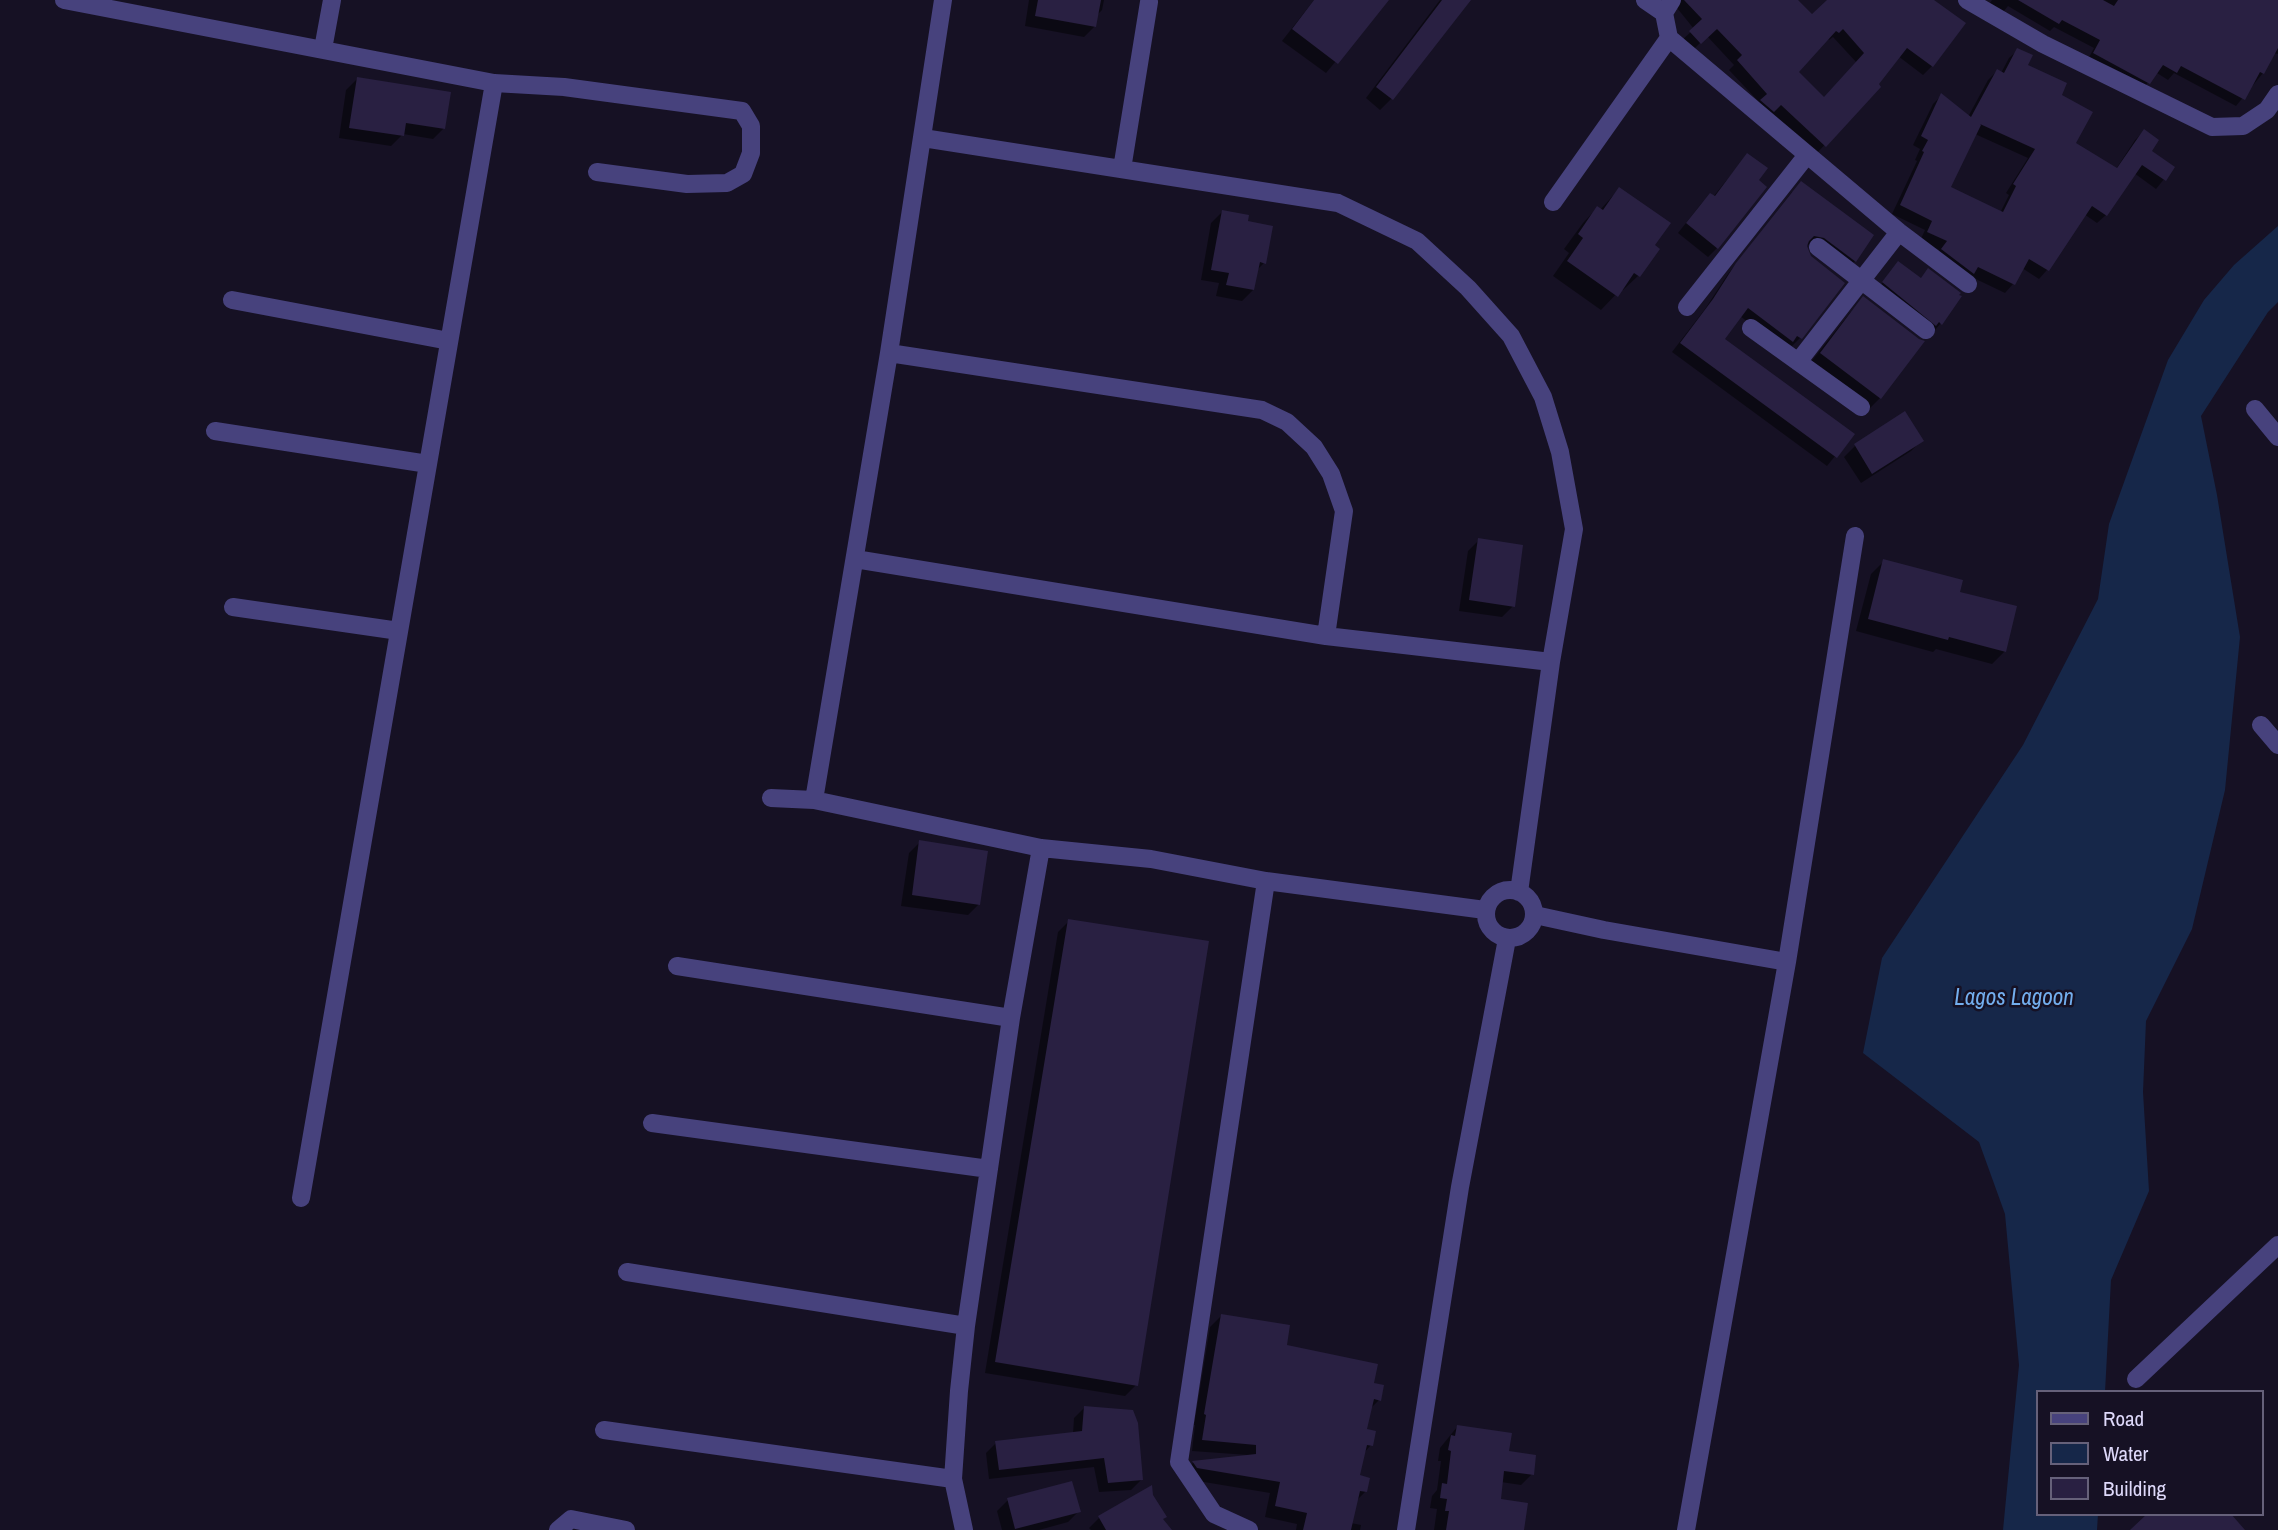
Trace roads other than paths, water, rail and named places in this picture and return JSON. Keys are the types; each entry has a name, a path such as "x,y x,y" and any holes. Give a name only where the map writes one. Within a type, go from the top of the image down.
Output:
{"street":[{"path":"64,0 494,83 564,87 742,111 751,126 751,153 743,174 727,183 687,184 597,172"},
{"path":"323,49 332,0"},
{"path":"814,800 889,353 943,0"},
{"path":"1553,202 1669,38 1668,6 1645,0"},
{"path":"1967,0 2043,44 2212,127 2243,126 2267,110 2278,94"},
{"path":"1122,169 1149,2"},
{"path":"1669,38 1899,232 1968,284"},
{"path":"301,1198 494,83"},
{"path":"923,138 1338,203 1417,241 1468,288 1511,336 1543,397 1560,452 1574,529 1551,662 1520,892"},
{"path":"1687,307 1807,155"},
{"path":"1798,362 1899,232"},
{"path":"1818,247 1926,330"},
{"path":"232,300 449,341"},
{"path":"1751,328 1861,407"},
{"path":"889,353 1262,410 1287,422 1314,447 1331,474 1344,511 1326,636"},
{"path":"2255,409 2278,437"},
{"path":"215,431 428,464"},
{"path":"1686,1530 1787,962 1854,536"},
{"path":"855,559 1326,636 1551,662"},
{"path":"233,607 399,631"},
{"path":"2261,725 2278,745"},
{"path":"771,798 814,800 1041,848 1151,859 1266,881 1485,911"},
{"path":"961,1529 953,1479 965,1326 1011,1018 1041,848"},
{"path":"1249,1530 1214,1514 1179,1462 1266,881"},
{"path":"1502,891 1520,892 1528,897 1533,905 1535,915 1532,925 1526,933 1517,938 1497,936 1486,920 1488,902 1502,891"},
{"path":"1535,915 1787,962"},
{"path":"1406,1530 1460,1187 1507,939"},
{"path":"677,966 1011,1018"},
{"path":"652,1123 989,1169"},
{"path":"2136,1379 2278,1245"},
{"path":"627,1272 965,1326"},
{"path":"604,1430 953,1479"},
{"path":"558,1530 571,1519 626,1530"}],"water":[{"name":"Lagos Lagoon","path":"2278,226 2278,302 2268,312 2201,416 2240,637 2225,790 2192,929 2146,1021 2143,1092 2149,1191 2111,1280 2105,1390 2036,1390 2036,1516 2098,1516 2097,1530 2003,1530 2019,1365 2005,1214 1979,1142 1863,1053 1882,958 2023,745 2098,599 2109,524 2168,360 2204,300 2234,265"}]}
